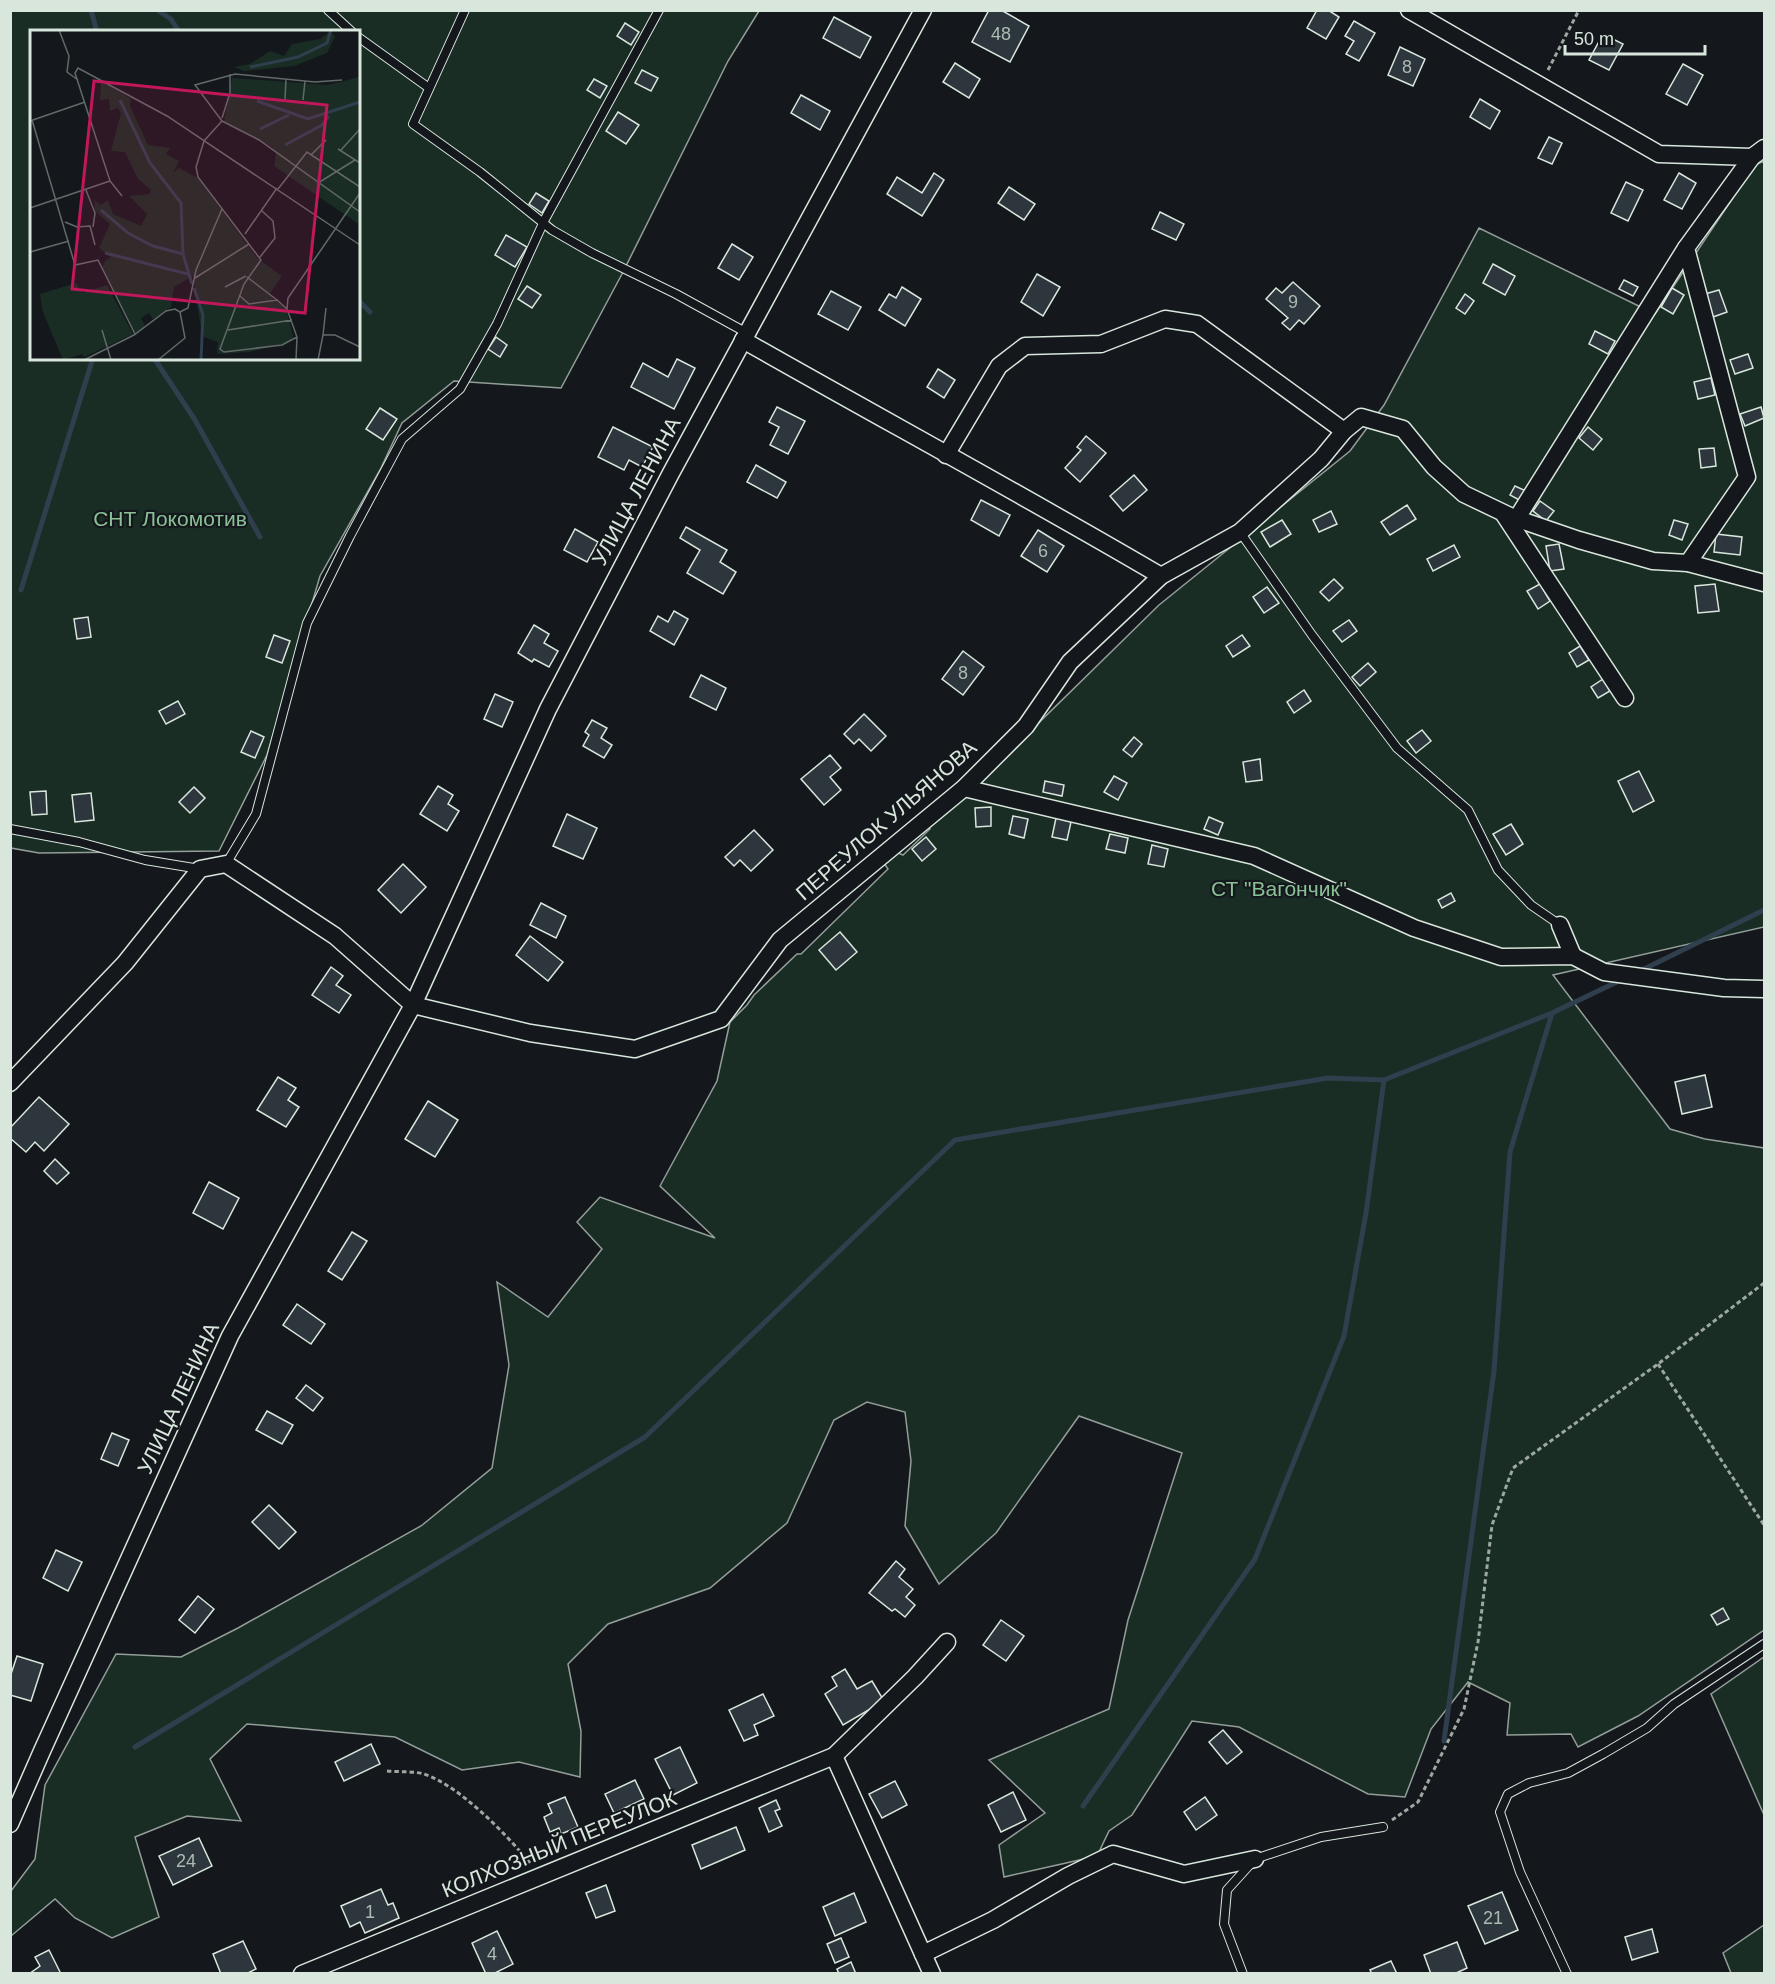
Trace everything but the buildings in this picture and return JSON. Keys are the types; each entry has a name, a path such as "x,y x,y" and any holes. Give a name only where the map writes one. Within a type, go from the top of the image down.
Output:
{"street":[{"name":"УЛИЦА ЛЕНИНА","path":"10,1824 230,1336 413,1005 548,709 670,473 922,10"},
{"path":"1409,10 1659,154 1758,153"},
{"path":"1510,515 1686,248 1758,153"},
{"path":"1686,248 1747,477 1688,563"},
{"path":"946,455 999,366 1025,346 1101,344 1165,319 1197,324 1344,431 1361,417 1403,429 1434,467 1464,494 1510,515 1579,540 1653,561 1688,563 1764,583"},
{"path":"745,336 946,455 1048,510 1161,576"},
{"name":"ПЕРЕУЛОК УЛЬЯНОВА","path":"413,1005 530,1033 635,1049 721,1019 780,940 964,788 1026,726 1070,662 1161,576 1240,532 1321,459 1344,431"},
{"path":"1510,515 1625,698"},
{"path":"964,788 1254,856 1414,928 1501,957 1573,956 1604,972 1724,988 1764,989"},
{"path":"10,1083 124,963 201,869 226,864 335,936 413,1005"},
{"path":"1560,925 1573,956"},
{"name":"КОЛХОЗНЫЙ ПЕРЕУЛОК","path":"302,1974 834,1756 915,1677 947,1642"},
{"path":"834,1756 932,1974"},
{"path":"923,1954 993,1920 1068,1876 1113,1854 1184,1874 1255,1859"}],"lane":[{"path":"328,10 350,30"},
{"path":"465,10 413,124 480,172 543,222 592,253 676,294 745,336"},
{"path":"226,864 256,813 307,623 402,439 460,389 497,324 543,222 659,10"},
{"path":"360,38 429,88"},
{"path":"1240,532 1312,635 1397,748 1468,810 1498,870 1531,905 1560,925"},
{"path":"10,829 79,842 145,860 201,869"},
{"path":"1567,1974 1520,1872 1500,1812 1508,1794 1529,1783 1568,1773 1603,1754 1647,1728 1674,1704 1764,1644"},
{"path":"1243,1974 1224,1924 1227,1890 1255,1859 1321,1838 1383,1827"}],"path":[{"path":"1540,85 1579,10"},
{"path":"1383,1827 1418,1802 1464,1709 1478,1642 1492,1525 1514,1468 1658,1364 1764,1283"},
{"path":"1658,1364 1764,1525"},
{"path":"387,1771 423,1774 456,1791 515,1844 541,1876"}],"green space":[{"name":"СНТ Локомотив","path":"10,11 759,11 728,61 622,274 561,388 454,381 402,423 381,468 320,576 267,755 219,851 39,853 11,848"},
{"name":"СТ \"Вагончик\"","path":"1764,161 1764,927 1553,975 1670,1129 1705,1139 1764,1148 1764,1630 1638,1716 1578,1747 1571,1734 1507,1735 1510,1703 1468,1682 1431,1729 1405,1797 1368,1794 1239,1727 1192,1721 1132,1815 1109,1831 1097,1856 1004,1877 999,1845 1045,1813 989,1760 1109,1709 1128,1620 1182,1453 1079,1416 996,1533 939,1584 905,1526 911,1461 905,1412 867,1402 834,1420 787,1523 710,1588 608,1624 568,1664 581,1731 580,1777 519,1762 462,1770 395,1737 247,1724 210,1759 241,1821 187,1816 135,1837 159,1917 112,1938 75,1918 55,1899 11,1936 11,1891 35,1859 45,1785 116,1654 181,1657 238,1628 421,1526 492,1468 509,1365 497,1282 548,1317 602,1249 577,1222 600,1197 715,1238 660,1186 717,1081 730,1022 754,995 797,954 801,954 888,869 883,862 896,852 903,855 930,829 927,825 958,802 1159,605 1350,451 1384,405 1479,228 1655,314 1755,165"},
{"path":"1764,1657 1764,1815 1711,1694"},
{"path":"1764,1925 1764,1973 1731,1973 1723,1953"}],"waterway":[{"path":"91,10 96,30"},
{"path":"157,10 171,19 178,30"},
{"path":"360,302 370,312"},
{"path":"21,590 92,360"},
{"path":"155,360 195,420 260,537"},
{"path":"1638,972 1764,910"},
{"path":"135,1747 645,1437 955,1140 1328,1078 1384,1080 1552,1013 1621,980"},
{"path":"1444,1741 1494,1371 1510,1152 1552,1013"},
{"path":"1083,1806 1255,1559 1344,1336 1366,1213 1384,1080"}]}
